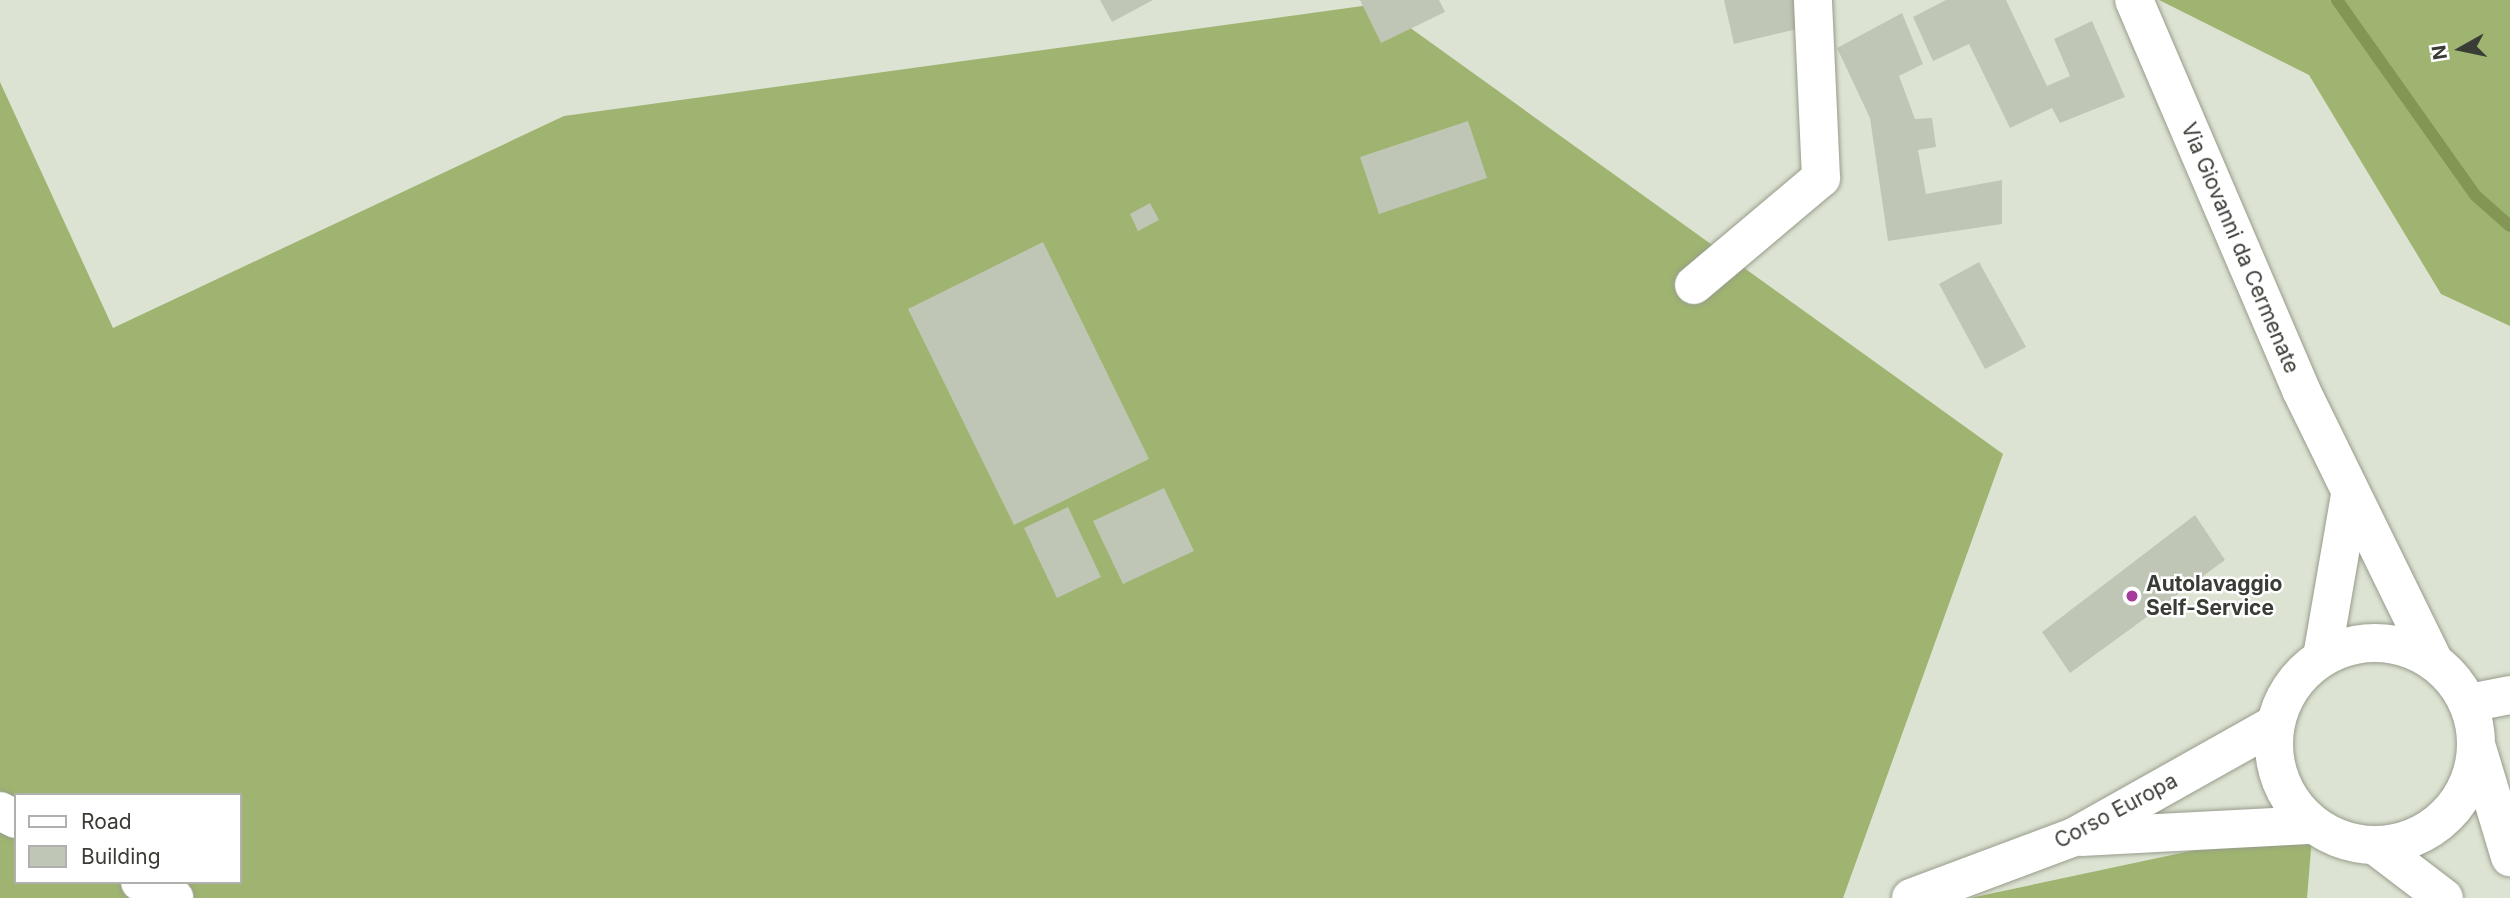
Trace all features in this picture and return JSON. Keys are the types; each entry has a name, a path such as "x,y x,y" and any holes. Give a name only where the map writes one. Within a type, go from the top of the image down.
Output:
{"main road":[{"path":"1694,285 1821,178 1813,0"},
{"name":"Via Giovanni da Cermenate","path":"2134,0 2350,495 2433,660"},
{"path":"2322,657 2350,495"},
{"path":"2478,751 2466,792 2433,829 2411,840 2376,846 2345,842 2313,825 2291,802 2277,769 2275,724 2299,676 2322,657 2342,647 2377,641 2402,645 2433,660 2450,674 2469,704 2478,751 2510,857"},
{"path":"2469,704 2510,695"},
{"name":"Corso Europa","path":"1911,898 2074,837 2275,724"},
{"path":"2074,837 2313,825"},
{"path":"2376,846 2444,898"},
{"path":"144,884 174,898"}],"green space":[{"path":"2159,0 2510,0 2510,326 2441,294 2309,75"},
{"path":"1377,4 2003,454 1843,898 0,898 0,82 113,328 564,116"},
{"path":"2313,825 2307,898 1970,898"}],"building":[{"path":"1100,0 1153,0 1112,22"},
{"path":"1360,0 1439,0 1445,12 1381,43"},
{"path":"1724,0 1803,0 1810,26 1734,44"},
{"path":"1946,0 2006,0 2047,86 2070,76 2054,39 2092,21 2125,97 2060,123 2052,108 2010,128 1969,44 1933,61 1913,17"},
{"path":"1902,13 1923,64 1899,76 1915,119 1932,118 1936,147 1918,150 1926,194 2002,180 2002,224 1888,241 1870,118 1837,48"},
{"path":"1468,121 1487,178 1379,214 1360,157"},
{"path":"1150,203 1159,220 1138,231 1130,214"},
{"path":"1043,242 1149,459 1014,525 908,309"},
{"path":"1979,262 2026,347 1985,369 1939,284"},
{"path":"1164,488 1194,551 1123,584 1093,521"},
{"path":"1068,507 1101,577 1057,598 1024,528"},
{"name":"Autolavaggio Self-Service","path":"2195,515 2225,560 2070,673 2042,632"}],"waterway":[{"path":"2337,0 2476,196 2510,226"}],"place":[{"name":"Autolavaggio Self-Service","path":"2132,596"}]}
